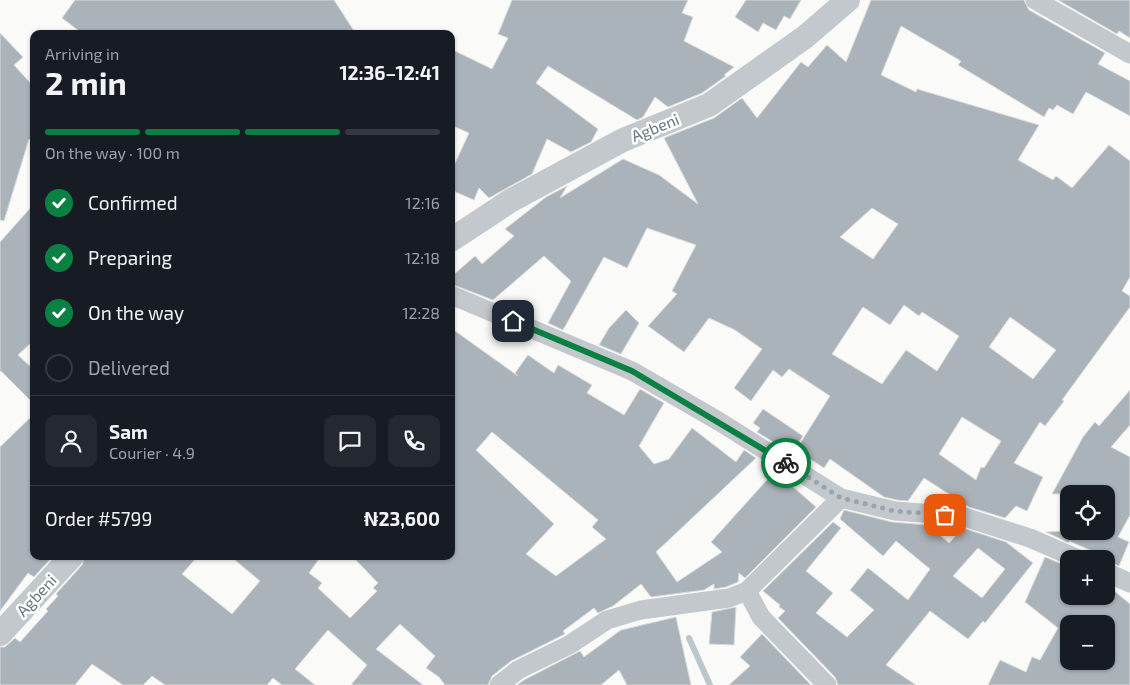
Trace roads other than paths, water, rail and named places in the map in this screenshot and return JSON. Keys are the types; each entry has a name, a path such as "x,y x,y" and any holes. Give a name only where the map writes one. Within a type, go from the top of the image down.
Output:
{"street":[{"name":"Agbeni","path":"455,237 510,202 623,140 709,105 805,37 848,0"},
{"path":"1035,0 1130,54"},
{"path":"455,297 632,371 720,422 841,498 895,511 961,516 1030,538 1060,551"},
{"path":"499,685 518,670 569,644 607,620 641,610 729,598 747,591 841,498"},
{"name":"Agbeni","path":"0,634 68,560"},
{"path":"1115,576 1130,584"},
{"path":"747,591 761,617 827,685"}],"waterway":[{"path":"689,638 710,685"}]}
